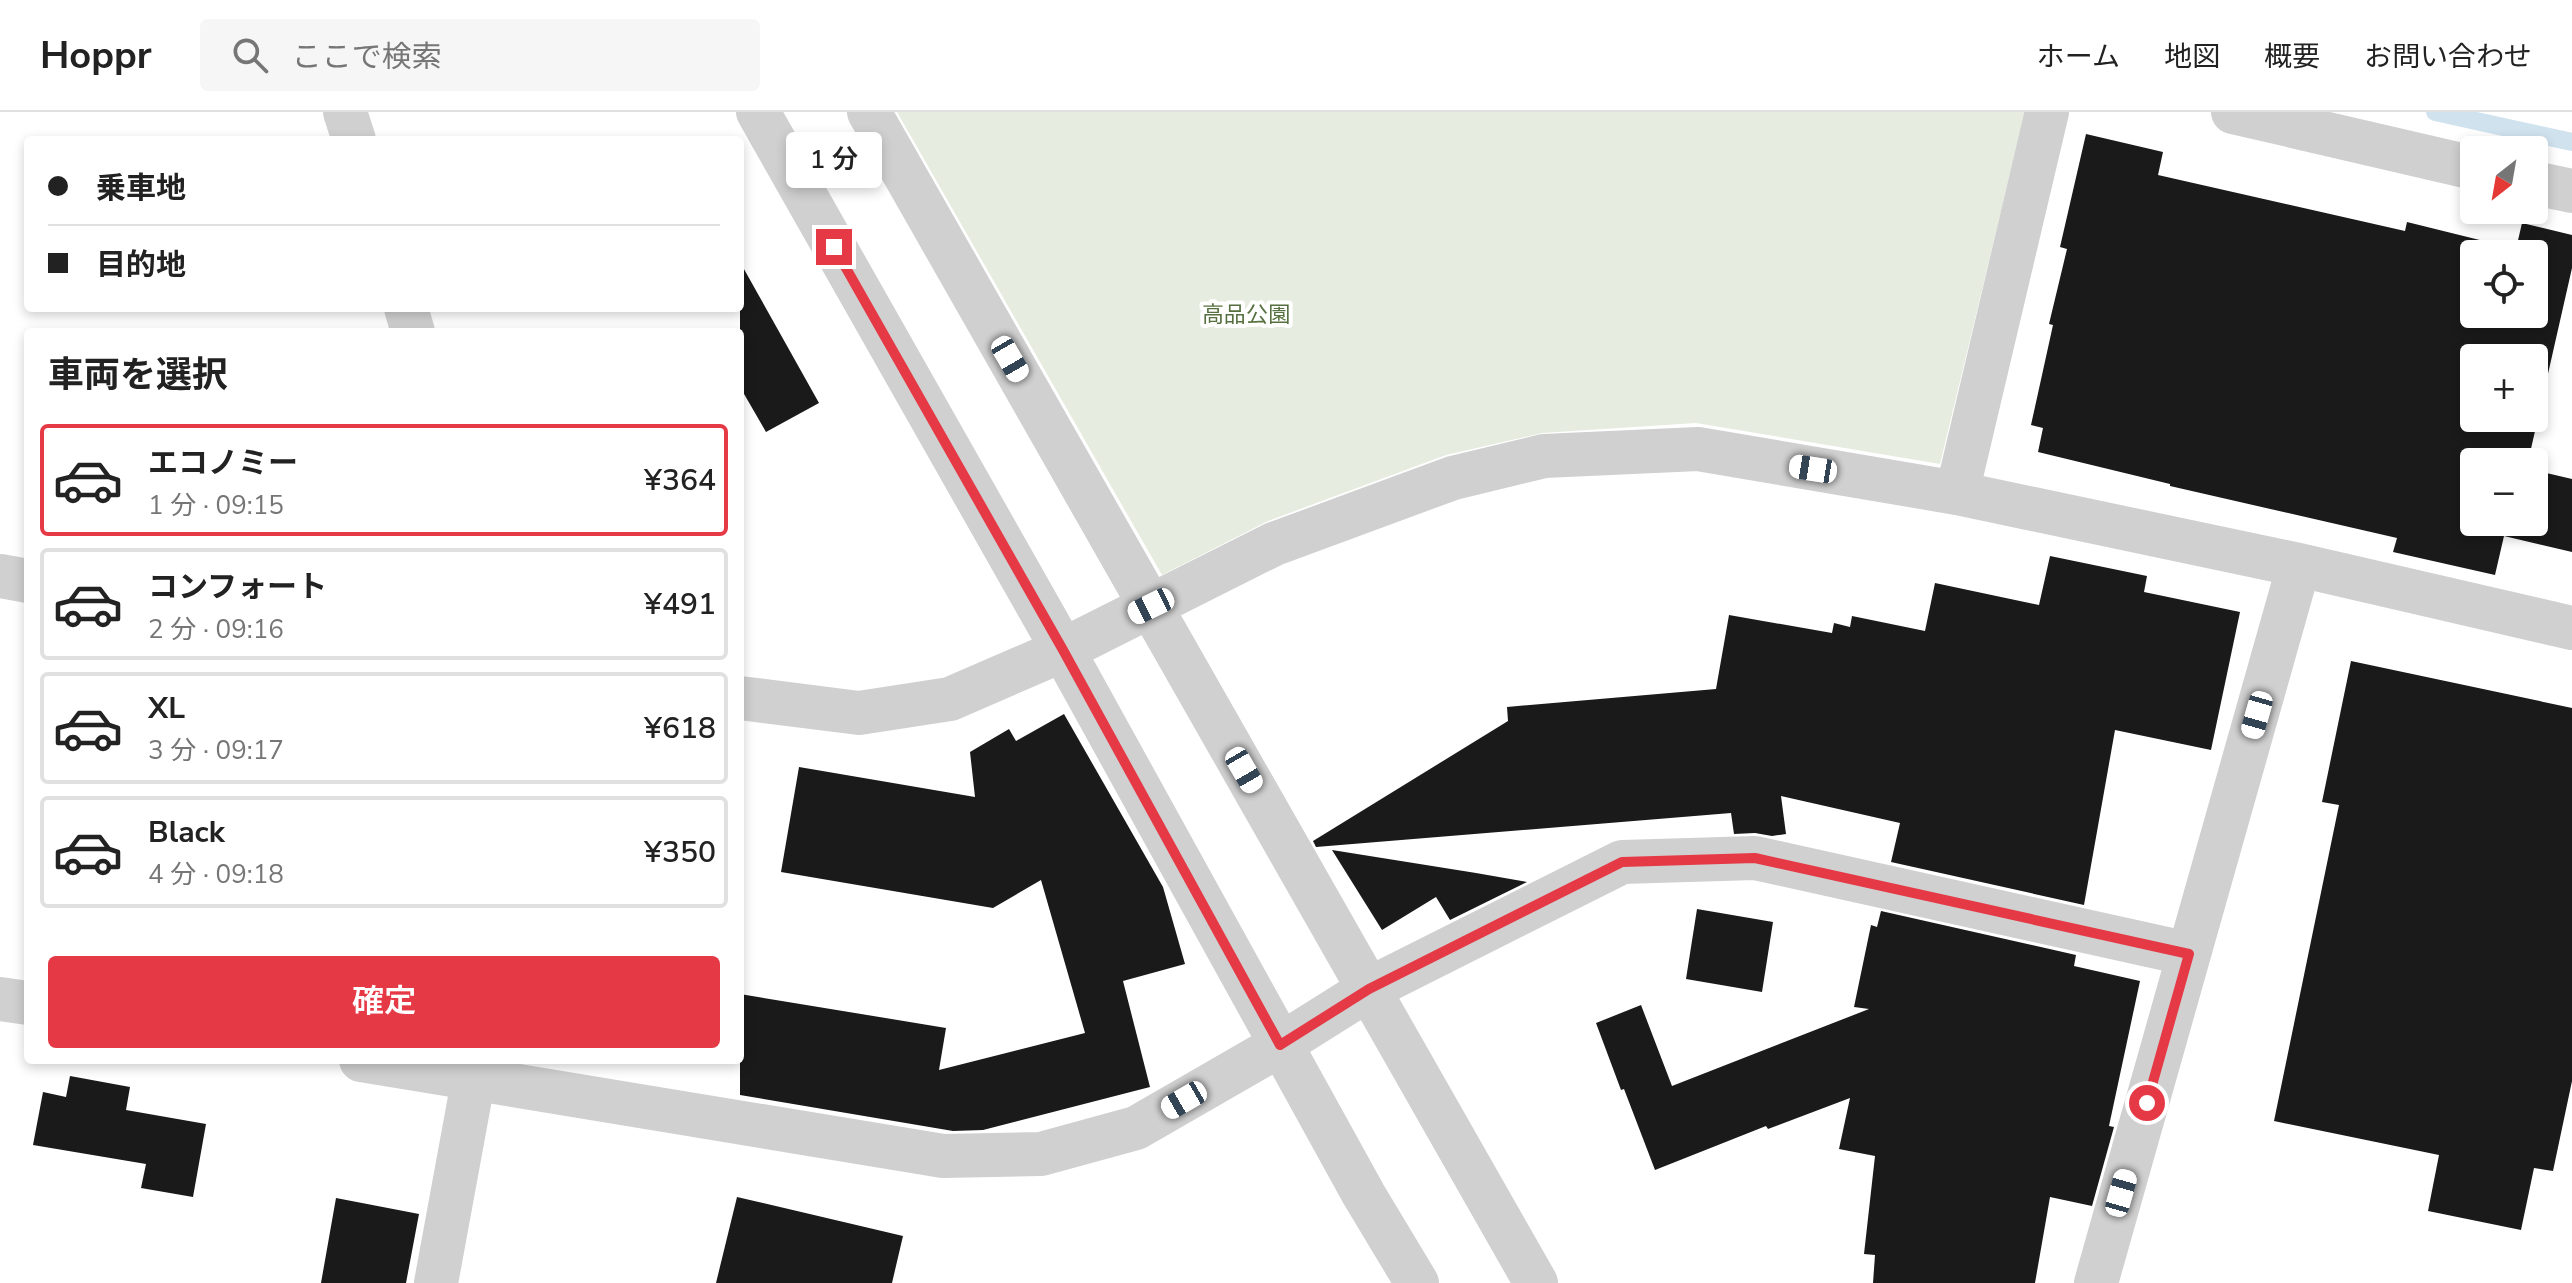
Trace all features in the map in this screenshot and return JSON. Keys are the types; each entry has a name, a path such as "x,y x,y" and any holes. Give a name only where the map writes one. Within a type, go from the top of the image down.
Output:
{"street":[{"path":"345,112 353,136"},
{"path":"758,112 1063,650 1364,1195 1417,1283"},
{"path":"869,112 1536,1283"},
{"path":"1957,493 2047,112"},
{"path":"2233,112 2460,165"},
{"path":"2548,186 2572,191"},
{"path":"744,699 859,713 950,699 1063,650 1274,544 1453,478 1544,456 1698,449 1957,493 2299,565 2572,628"},
{"path":"2096,1283 2299,565"},
{"path":"0,576 24,580"},
{"path":"407,1064 476,1070 943,1156 1041,1154 1136,1128 1280,1045 1369,989 1622,862 1755,858 2189,954"},
{"path":"0,999 24,1002"},
{"path":"436,1283 476,1070"}],"green space":[{"name":"高品公園","path":"897,112 2025,112 1940,464 1696,423 1542,433 1446,455 1268,521 1162,575"}],"building":[{"path":"2086,134 2163,152 2158,175 2405,231 2407,222 2480,240 2460,240 2460,328 2548,328 2548,240 2518,240 2522,224 2572,235 2572,268 2548,374 2548,344 2460,344 2460,432 2535,432 2531,448 2460,448 2460,536 2504,536 2495,575 2393,552 2397,538 2038,452 2043,428 2031,425 2053,325 2049,324 2067,249 2060,247"},
{"path":"744,269 819,403 766,432 744,394 744,328 740,328 740,312 744,312"},
{"path":"2548,473 2572,479 2572,552 2504,536 2548,536"},
{"path":"2050,556 2147,576 2144,592 2240,612 2211,750 2115,730 2084,905 1891,862 1900,823 1781,796 1786,834 1772,836 1734,834 1731,813 1316,847 1313,841 1508,721 1507,707 1716,689 1729,615 1832,633 1834,623 1850,627 1852,616 1925,631 1935,583 2039,605"},
{"path":"2351,661 2572,708 2572,1081 2553,1171 2534,1168 2521,1230 2428,1211 2439,1155 2274,1121 2339,805 2322,802"},
{"path":"1064,714 1163,887 1185,964 1123,981 1150,1087 983,1130 953,1131 740,1095 740,1064 744,1064 744,995 946,1028 939,1070 1085,1033 1041,880 993,908 781,872 799,767 975,797 970,752 1009,729 1016,741"},
{"path":"1332,850 1527,882 1450,920 1436,897 1382,930"},
{"path":"1697,909 1773,922 1762,992 1686,979"},
{"path":"1881,911 2076,955 2074,966 2140,981 2109,1126 2114,1127 2092,1206 2050,1197 2035,1283 1873,1283 1875,1255 1864,1254 1875,1156 1839,1149 1850,1098 1768,1129 1766,1126 1655,1170 1624,1089 1621,1090 1596,1023 1641,1005 1672,1086 1869,1009 1854,1007 1871,925 1877,927"},
{"path":"70,1076 130,1087 126,1110 206,1124 193,1197 141,1188 146,1164 33,1145 43,1092 66,1097"},
{"path":"737,1197 903,1236 892,1283 716,1283"},
{"path":"336,1198 419,1214 406,1283 321,1283"}],"waterway":[{"path":"2435,112 2572,142"}],"route":[{"path":"834,247 1063,650 1280,1045 1369,989 1622,862 1755,858 2189,954 2147,1103"}]}
